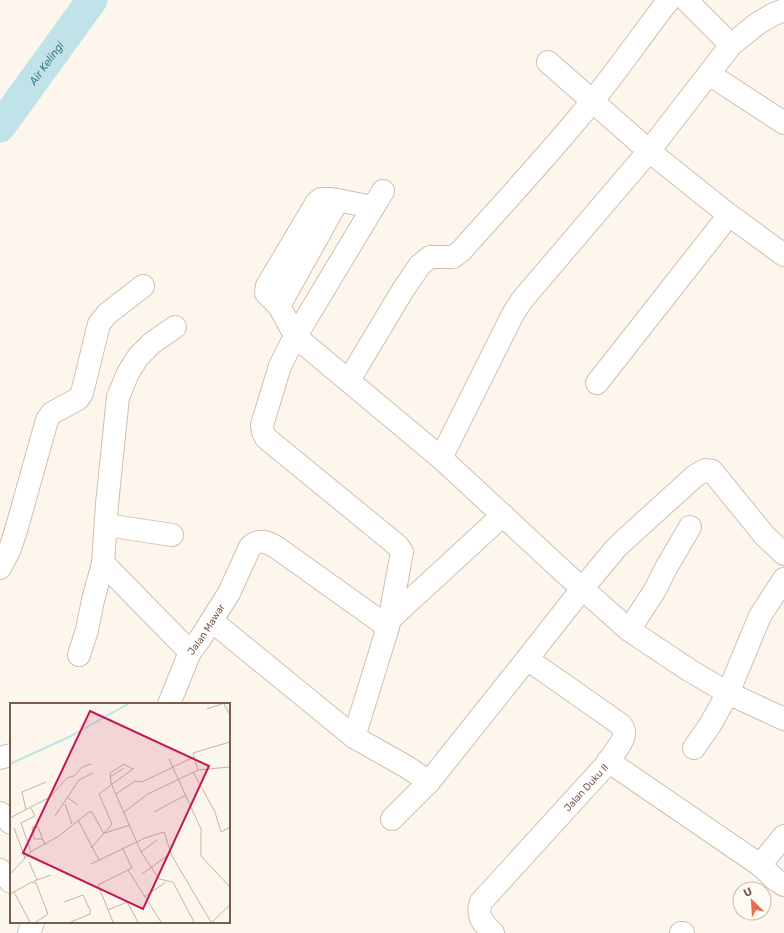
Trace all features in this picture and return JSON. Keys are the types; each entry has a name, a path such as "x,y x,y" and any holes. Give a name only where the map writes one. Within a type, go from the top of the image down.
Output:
{"street":[{"path":"349,380 403,290 420,265 430,258 453,257 461,251 593,101 669,0"},
{"path":"686,0 731,45"},
{"path":"441,458 522,300 648,151 731,45 757,24 784,10"},
{"path":"548,62 648,151 729,215 784,255"},
{"path":"708,74 784,123"},
{"path":"354,736 388,623 402,552 398,546 266,438 262,425 280,366 291,344 296,336 378,199 321,199 317,202 267,286 266,293 279,306 296,336 441,458 628,630 689,670 728,693 784,719"},
{"path":"598,382 729,215"},
{"path":"0,568 10,549 17,527 47,420 52,413 78,399 82,393 99,324 107,314 143,286"},
{"path":"79,655 87,630 103,563 118,398 123,384 138,357 152,343 175,327"},
{"path":"392,819 429,782 582,589 630,535 695,476 705,470 712,471 765,536 784,554"},
{"path":"388,623 503,515"},
{"path":"106,525 172,535"},
{"path":"628,630 655,590 690,527"},
{"name":"Jalan Mawar","path":"169,703 190,652 229,593 250,547 254,543 260,541 267,542 388,623"},
{"path":"103,563 190,652"},
{"path":"694,748 710,725 728,693 760,616 784,579"},
{"path":"212,620 354,736 407,767 429,782"},
{"name":"Jalan Duku II","path":"493,933 483,924 480,917 479,909 481,902 608,761 624,737 625,731 622,726 527,659"},
{"path":"0,758 10,755"},
{"path":"608,761 760,865 776,880 784,885"},
{"path":"0,813 10,822"},
{"path":"760,865 784,836"},
{"path":"0,870 10,881"},
{"path":"29,933 33,923"}],"waterway":[{"name":"Air Kelingi","path":"0,127 92,0"}]}
